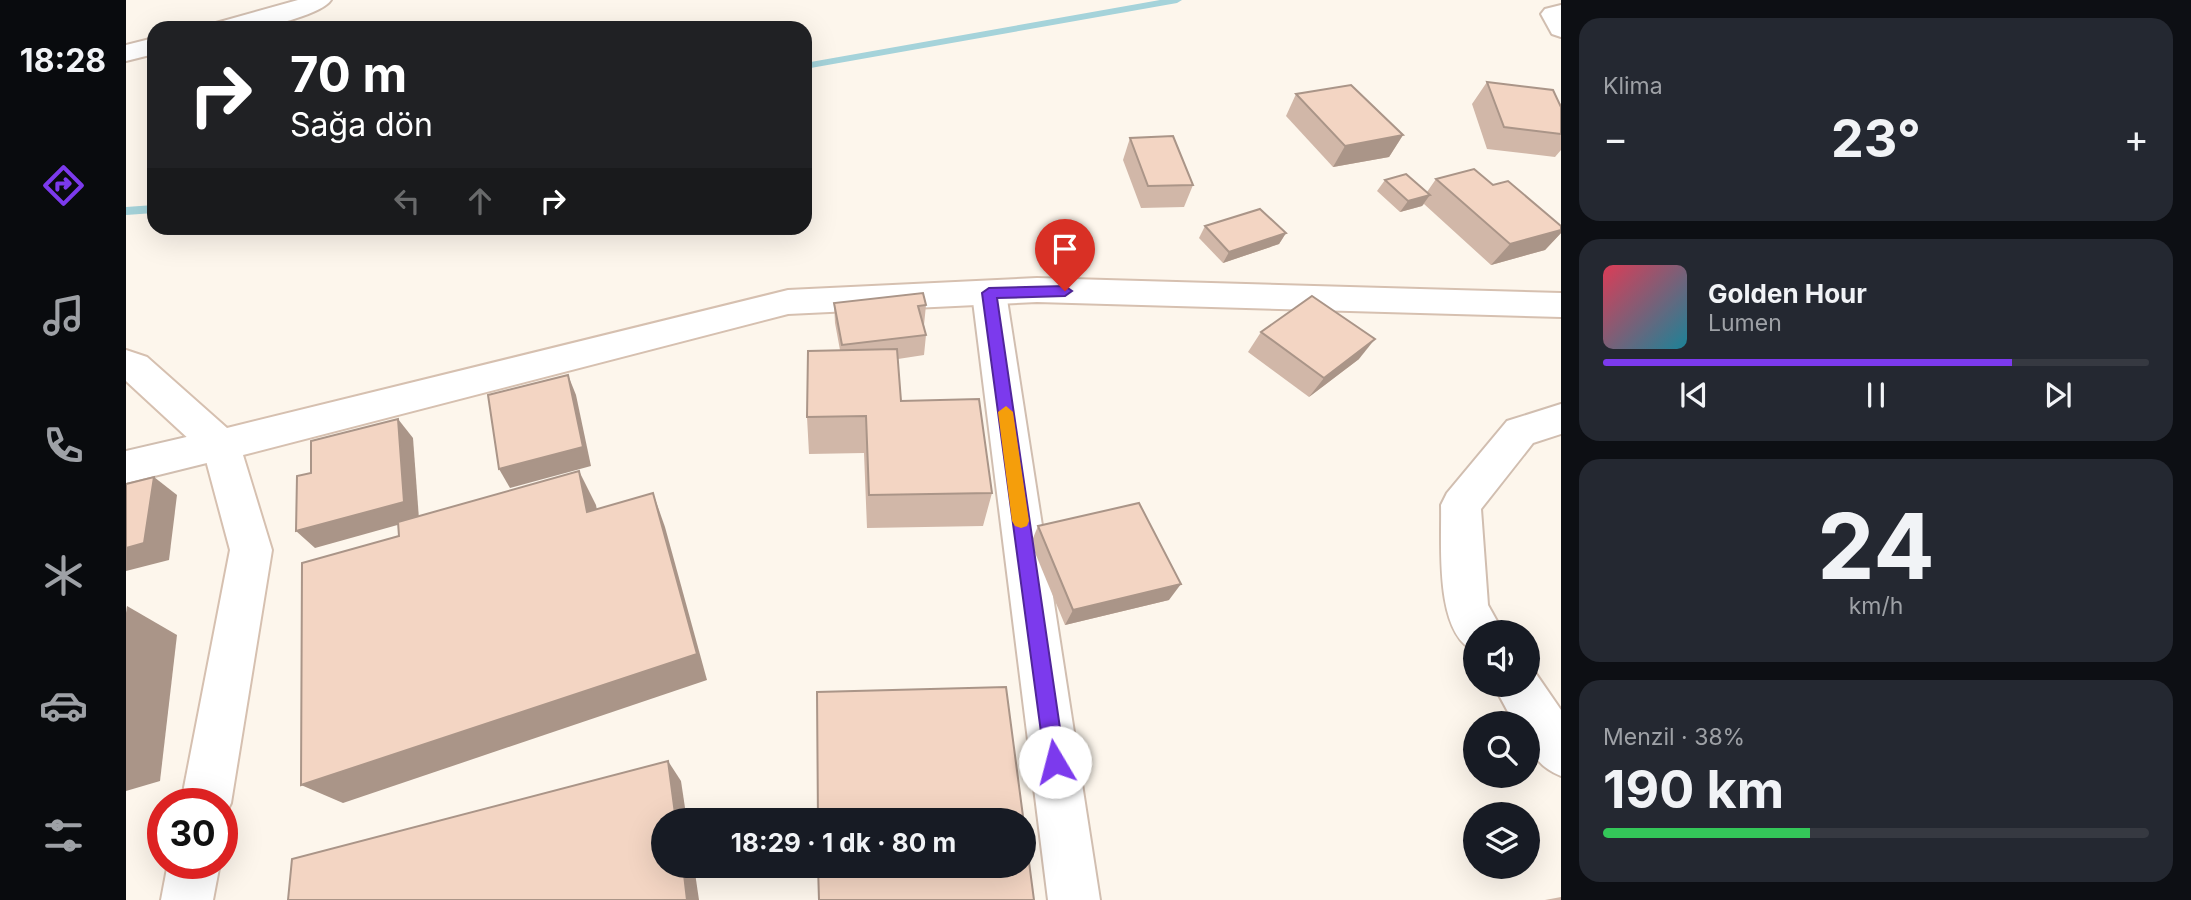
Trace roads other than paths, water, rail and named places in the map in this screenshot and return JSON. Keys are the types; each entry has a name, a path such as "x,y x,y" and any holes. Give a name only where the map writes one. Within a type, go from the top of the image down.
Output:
{"street":[{"path":"252,21 298,9 319,0"},
{"path":"1561,12 1554,14 1561,29"},
{"path":"126,53 147,48"},
{"path":"126,467 788,302 1037,290 1561,305"},
{"path":"989,293 1074,900"},
{"path":"126,364 134,368 220,445 251,550 209,788"},
{"path":"1473,620 1467,611 1461,505 1520,432 1561,419"},
{"path":"1525,697 1561,752"},
{"path":"187,900 191,879"}],"waterway":[{"path":"812,65 1177,0"},
{"path":"126,211 147,210"}]}
